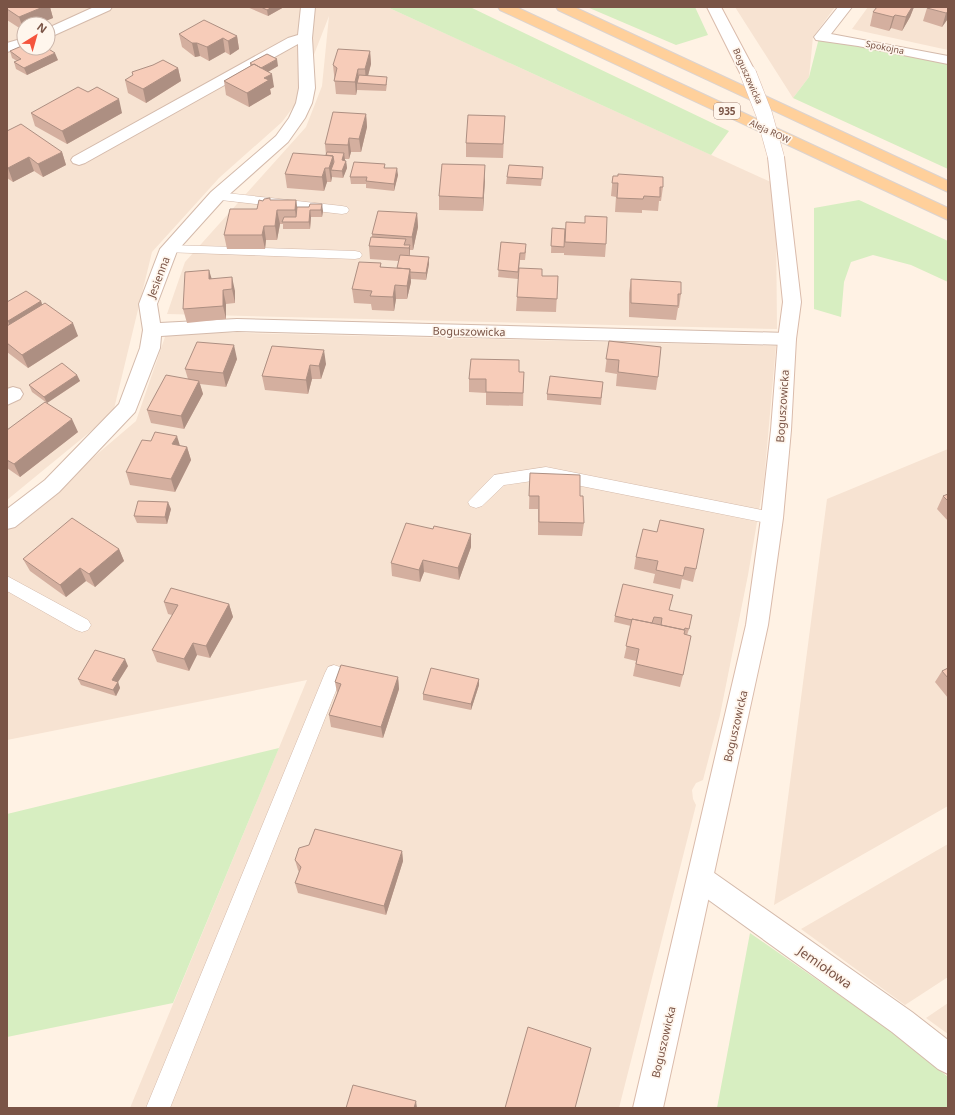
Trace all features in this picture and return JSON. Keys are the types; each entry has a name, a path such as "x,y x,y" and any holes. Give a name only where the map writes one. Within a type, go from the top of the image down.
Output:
{"main road":[{"name":"Aleja ROW","path":"505,7 948,215"},
{"name":"935","path":"563,7 948,187"}],"street":[{"path":"56,30 105,7"},
{"name":"Jesienna","path":"7,521 52,486 128,407 150,348 152,330 148,304 169,249 216,196 282,139 297,118 304,103 307,88 305,38 308,7"},
{"name":"Boguszowicka","path":"648,1108 701,879 757,625 772,518 781,430 786,339 792,302 776,157 764,114 748,73 714,7"},
{"name":"Spokojna","path":"845,7 821,37 858,42 948,60"},
{"path":"80,160 293,41 305,38"},
{"name":"Boguszowicka","path":"152,330 237,325 786,339"},
{"name":"Jemiołowa","path":"701,879 902,1022 948,1059"}],"lane":[{"path":"216,196 342,210"},
{"path":"169,249 355,255"},
{"path":"476,502 500,480 546,473 772,518"},
{"path":"7,583 82,625"},
{"path":"158,1108 334,673"}],"shaded area":[{"path":"7,7 387,7 773,183 776,220 777,329 167,314 185,262 306,127 322,86 329,16 294,106 282,122 219,178 152,252 113,413 7,500"},
{"path":"735,7 835,7 813,37 809,77 793,98"},
{"path":"868,7 948,7 948,50 852,29"},
{"path":"167,331 776,346 764,481 748,575 720,715 703,780 696,783 692,790 693,799 696,805 619,1108 130,1108 307,680 7,740 7,531 136,421"},
{"path":"948,449 948,806 774,905 827,499"},
{"path":"948,844 948,977 905,1005 801,929"},
{"path":"948,1003 948,1034 926,1018"}],"green space":[{"path":"387,7 470,7 729,131 711,155"},
{"path":"587,7 695,7 708,35 676,45"},
{"path":"819,38 948,63 948,169 793,98 809,77"},
{"path":"859,200 948,241 948,282 911,265 873,255 851,262 844,282 841,317 814,309 814,208"},
{"path":"279,748 173,1003 7,1037 7,814"},
{"path":"750,933 905,1041 948,1077 948,1108 717,1108"}],"building":[{"path":"7,7 43,7 21,16 18,16 7,9"},
{"path":"261,7 272,7 267,10"},
{"path":"877,7 912,7 906,17 895,15 893,17 873,12"},
{"path":"948,7 948,12 946,13 927,8"},
{"path":"204,20 237,36 228,41 223,38 207,47 197,43 192,43 179,34"},
{"path":"16,48 16,55 10,51"},
{"path":"338,49 370,51 365,69 358,69 355,82 334,81 337,68 333,65"},
{"path":"267,54 277,59 261,68 250,63"},
{"path":"17,56 49,56 24,68 14,62 21,59"},
{"path":"163,60 178,68 143,89 125,80 133,75 132,72"},
{"path":"254,64 272,74 264,78 269,80 247,93 224,81"},
{"path":"359,75 387,77 386,85 357,83"},
{"path":"78,87 88,92 97,87 119,99 62,131 31,113"},
{"path":"333,112 366,114 359,139 349,138 348,145 325,144"},
{"path":"468,115 505,116 503,144 466,143"},
{"path":"21,124 62,152 38,164 29,157 7,168 7,131"},
{"path":"327,152 344,153 342,160 346,161 342,171 331,170 334,162 333,156 326,155"},
{"path":"293,153 333,156 329,168 325,168 322,177 285,174"},
{"path":"354,162 385,164 384,168 397,168 394,184 366,181 367,177 350,177"},
{"path":"442,164 485,165 483,198 439,196"},
{"path":"509,165 543,167 542,179 507,177"},
{"path":"618,174 663,177 663,187 660,187 660,197 644,196 643,199 617,198 618,183 612,183 613,176 618,176"},
{"path":"270,198 270,200 296,200 295,210 277,210 275,226 264,226 262,235 224,235 230,209 257,209 259,200 263,201 264,199"},
{"path":"310,204 322,204 321,210 310,210 309,222 282,222 284,217 296,217 297,207 309,207"},
{"path":"378,211 417,213 412,237 372,234"},
{"path":"585,216 607,217 606,244 565,242 566,222 585,223"},
{"path":"552,228 565,229 564,247 551,246"},
{"path":"371,237 406,239 404,245 410,245 409,248 369,246"},
{"path":"501,242 526,244 525,253 520,253 518,272 498,270"},
{"path":"400,255 429,257 426,273 410,272 410,269 397,268"},
{"path":"359,262 381,263 380,267 410,269 407,286 395,285 393,297 370,296 372,291 352,289"},
{"path":"519,268 542,269 542,276 558,276 557,299 517,297"},
{"path":"209,270 209,279 232,277 232,289 223,290 223,306 183,309 185,272"},
{"path":"631,279 681,282 681,294 678,294 678,306 631,303"},
{"path":"26,291 41,301 8,321 7,302"},
{"path":"45,303 73,323 22,355 7,343 7,326"},
{"path":"609,341 661,347 658,377 618,372 619,360 606,359"},
{"path":"197,342 234,345 223,373 185,369"},
{"path":"272,346 324,350 319,366 310,365 306,380 262,376"},
{"path":"471,359 519,360 519,372 524,372 523,393 486,392 486,379 469,379"},
{"path":"62,363 77,375 44,397 29,385"},
{"path":"166,375 199,381 181,416 147,410"},
{"path":"550,376 603,382 601,398 547,394"},
{"path":"45,402 72,419 14,464 7,460 7,430"},
{"path":"155,432 177,436 172,444 187,447 171,479 126,472 142,440 151,441"},
{"path":"530,473 580,475 580,496 583,496 584,523 539,522 539,496 529,496"},
{"path":"948,494 948,501 943,496"},
{"path":"138,501 168,502 165,517 134,516"},
{"path":"72,518 119,549 89,574 80,568 60,585 23,559"},
{"path":"660,520 704,529 696,569 685,567 683,576 656,570 658,561 636,557 643,529 657,532"},
{"path":"406,523 433,529 434,526 471,534 458,568 423,560 419,570 391,563"},
{"path":"623,584 673,595 669,610 692,615 689,629 685,628 684,630 661,625 662,618 654,617 652,623 615,616"},
{"path":"171,588 229,604 206,646 193,643 184,659 152,650 178,605 164,602"},
{"path":"632,619 685,630 684,634 691,636 683,675 636,664 639,649 626,646"},
{"path":"95,650 125,659 112,680 118,682 113,690 78,679"},
{"path":"341,665 398,677 381,727 329,715 341,684 335,682"},
{"path":"431,668 479,679 471,704 423,694"},
{"path":"948,668 948,678 942,671"},
{"path":"315,829 402,851 384,906 295,883 301,867 295,860 299,848 309,845"},
{"path":"528,1027 591,1048 575,1108 505,1108"},
{"path":"353,1085 416,1101 414,1108 346,1108"}]}
